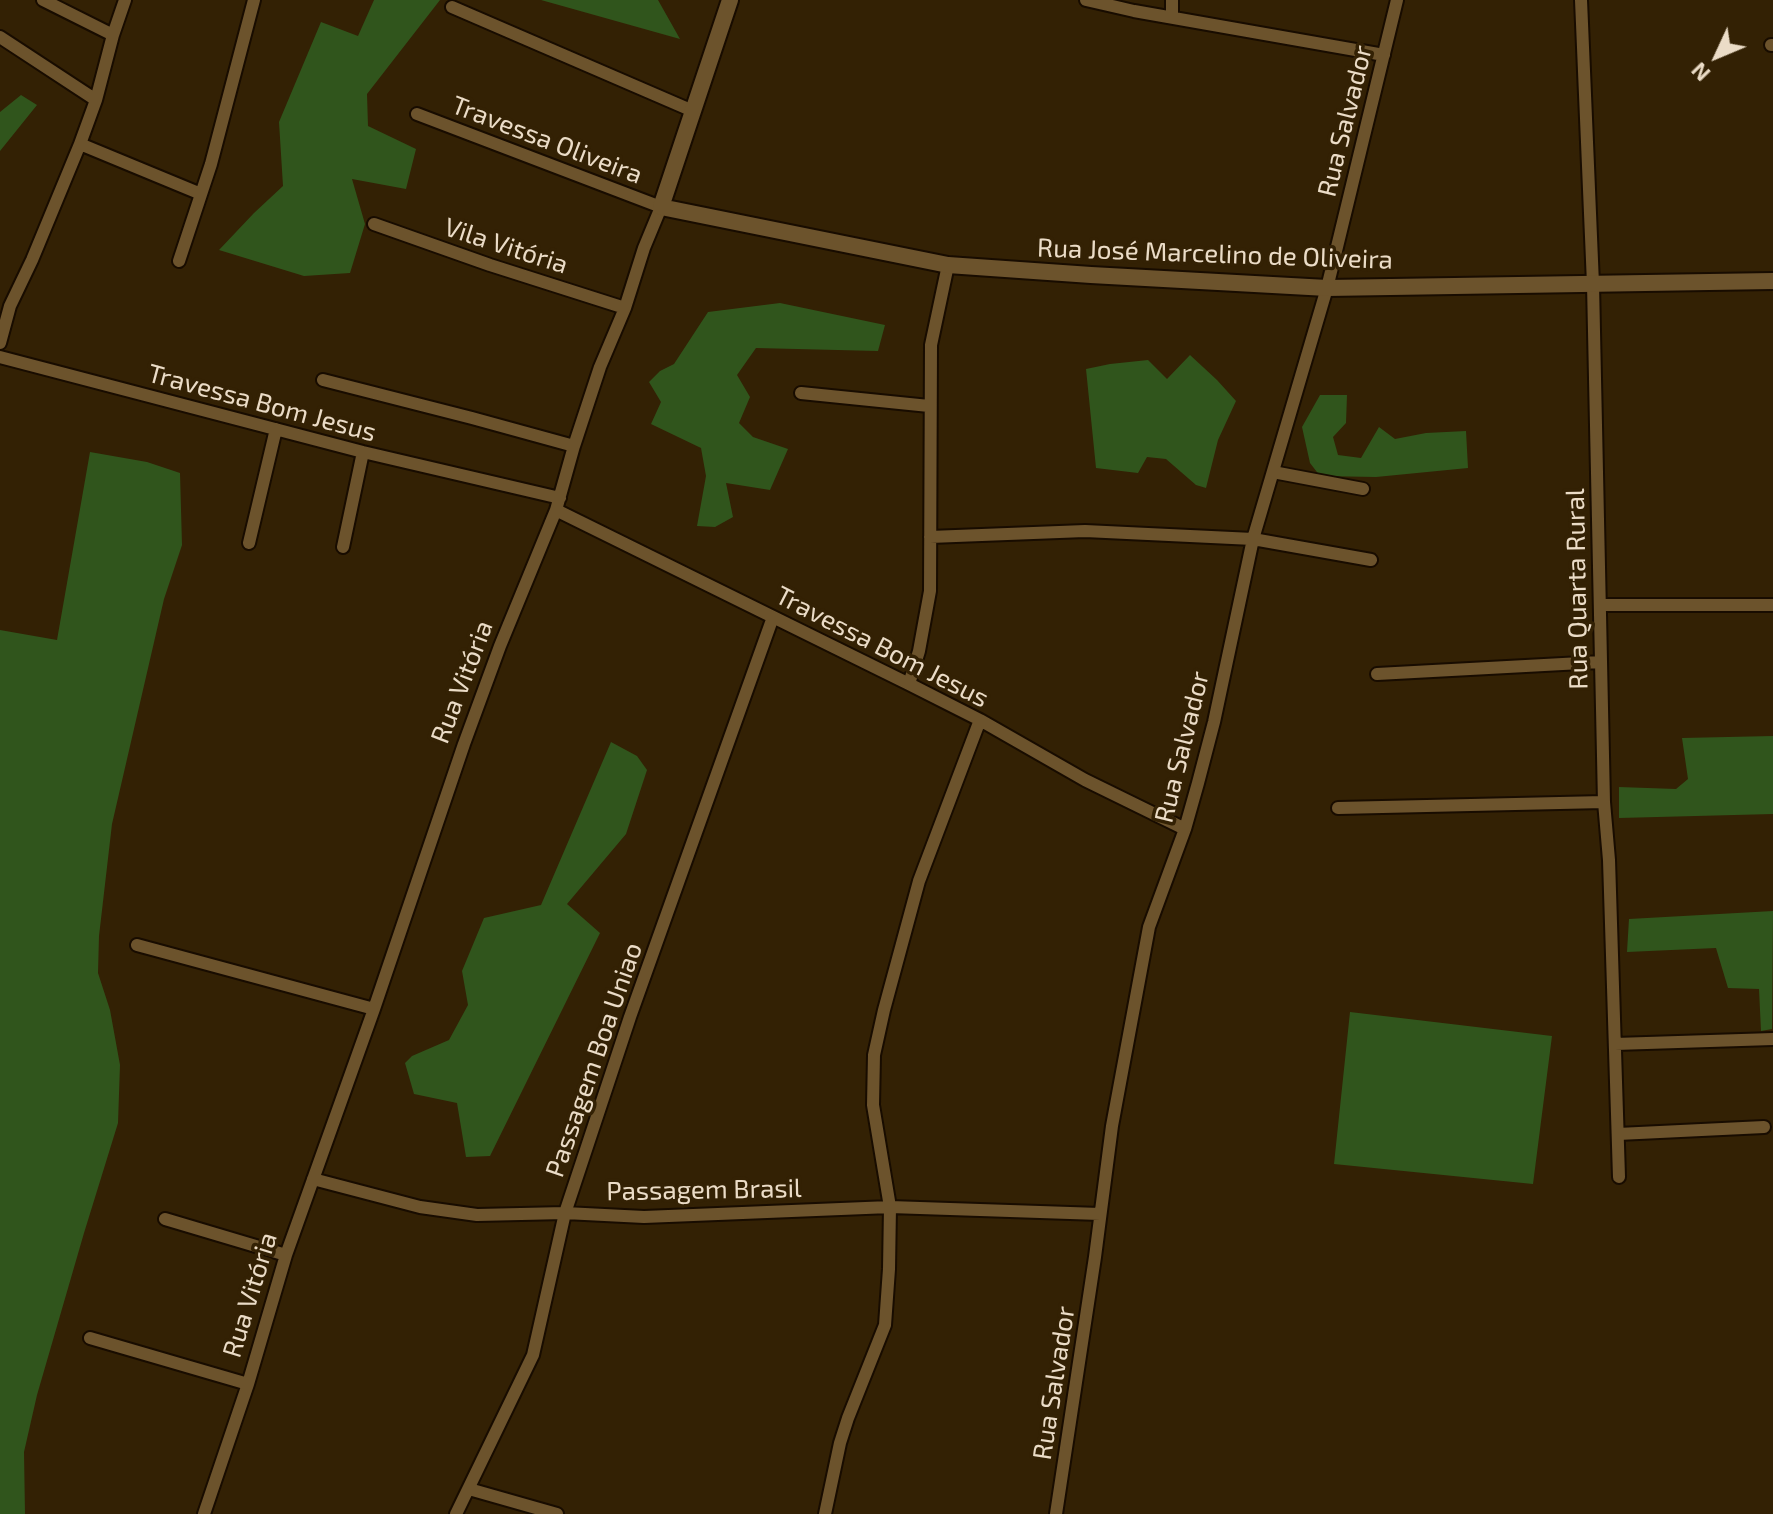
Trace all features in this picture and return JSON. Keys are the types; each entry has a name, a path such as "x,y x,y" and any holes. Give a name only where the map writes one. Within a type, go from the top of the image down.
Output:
{"street":[{"path":"43,0 113,35"},
{"path":"0,343 5,303 32,260 80,144 125,0"},
{"path":"179,261 211,164 254,0"},
{"name":"Rua Vitória","path":"204,1514 248,1384 286,1255 464,744 558,504 600,367 661,207 730,0"},
{"path":"1086,0 1384,55"},
{"path":"1172,0 1172,17"},
{"name":"Rua Salvador","path":"1056,1514 1112,1126 1149,927 1185,829 1214,722 1253,539 1327,288 1397,0"},
{"name":"Rua Quarta Rural","path":"1581,0 1593,284 1604,802 1612,865 1619,1177"},
{"path":"452,7 693,111"},
{"path":"0,37 96,100"},
{"name":"Travessa Oliveira","path":"417,114 661,207"},
{"path":"80,144 201,194"},
{"name":"Rua José Marcelino de Oliveira","path":"661,207 948,265 1091,275 1327,288 1773,281"},
{"name":"Vila Vitória","path":"374,224 625,308"},
{"path":"909,684 919,651 930,591 931,345 948,265"},
{"name":"Travessa Bom Jesus","path":"0,357 558,504 773,617 980,720 1085,780 1185,829"},
{"path":"323,380 574,446"},
{"path":"801,393 929,406"},
{"path":"249,543 276,429"},
{"path":"343,547 363,452"},
{"path":"1273,472 1363,489"},
{"path":"930,537 1085,531 1253,539 1371,560"},
{"path":"1601,605 1773,605"},
{"name":"Passagem Boa Uniao","path":"456,1514 533,1355 565,1213 630,1017 773,617"},
{"path":"1377,674 1600,662"},
{"path":"825,1514 848,1418 885,1325 890,1207 873,1105 874,1055 919,881 980,720"},
{"path":"1338,808 1604,802"},
{"path":"137,945 374,1009"},
{"path":"1615,1044 1773,1039"},
{"path":"1618,1134 1764,1127"},
{"name":"Passagem Brasil","path":"313,1179 420,1207 477,1215 565,1213 644,1217 890,1207 1100,1214"},
{"path":"165,1219 286,1255"},
{"path":"90,1338 248,1384"},
{"path":"469,1489 557,1514"}],"green space":[{"path":"374,0 440,0 367,94 368,126 416,149 406,189 352,179 365,224 350,273 304,276 219,250 283,186 279,122 321,22 358,36"},
{"path":"541,0 658,0 680,39"},
{"path":"21,95 37,105 0,151 0,112"},
{"path":"780,303 885,325 878,351 756,348 737,375 750,397 739,423 753,437 788,449 770,490 726,483 733,517 715,527 697,526 706,476 701,448 651,424 661,402 649,382 660,371 674,364 708,312"},
{"path":"1190,355 1236,401 1218,440 1206,488 1196,485 1166,459 1147,457 1138,473 1096,468 1086,369 1148,360 1167,379"},
{"path":"1320,395 1347,395 1346,423 1333,437 1338,455 1361,458 1379,427 1395,439 1426,433 1466,431 1468,468 1376,477 1320,476 1310,463 1302,427"},
{"path":"90,452 147,462 180,473 182,545 164,599 112,824 99,936 98,973 110,1010 120,1065 118,1123 37,1395 24,1452 25,1514 0,1514 0,630 57,640"},
{"path":"1773,736 1773,814 1619,818 1619,787 1676,789 1688,779 1682,738"},
{"path":"611,742 637,756 647,770 626,834 567,904 600,933 490,1156 466,1157 457,1103 414,1094 405,1063 412,1056 449,1040 468,1005 462,971 484,918 541,905"},
{"path":"1773,911 1772,1029 1761,1031 1759,989 1728,988 1716,948 1627,952 1629,919"},
{"path":"1350,1012 1552,1036 1533,1184 1334,1164"}]}
